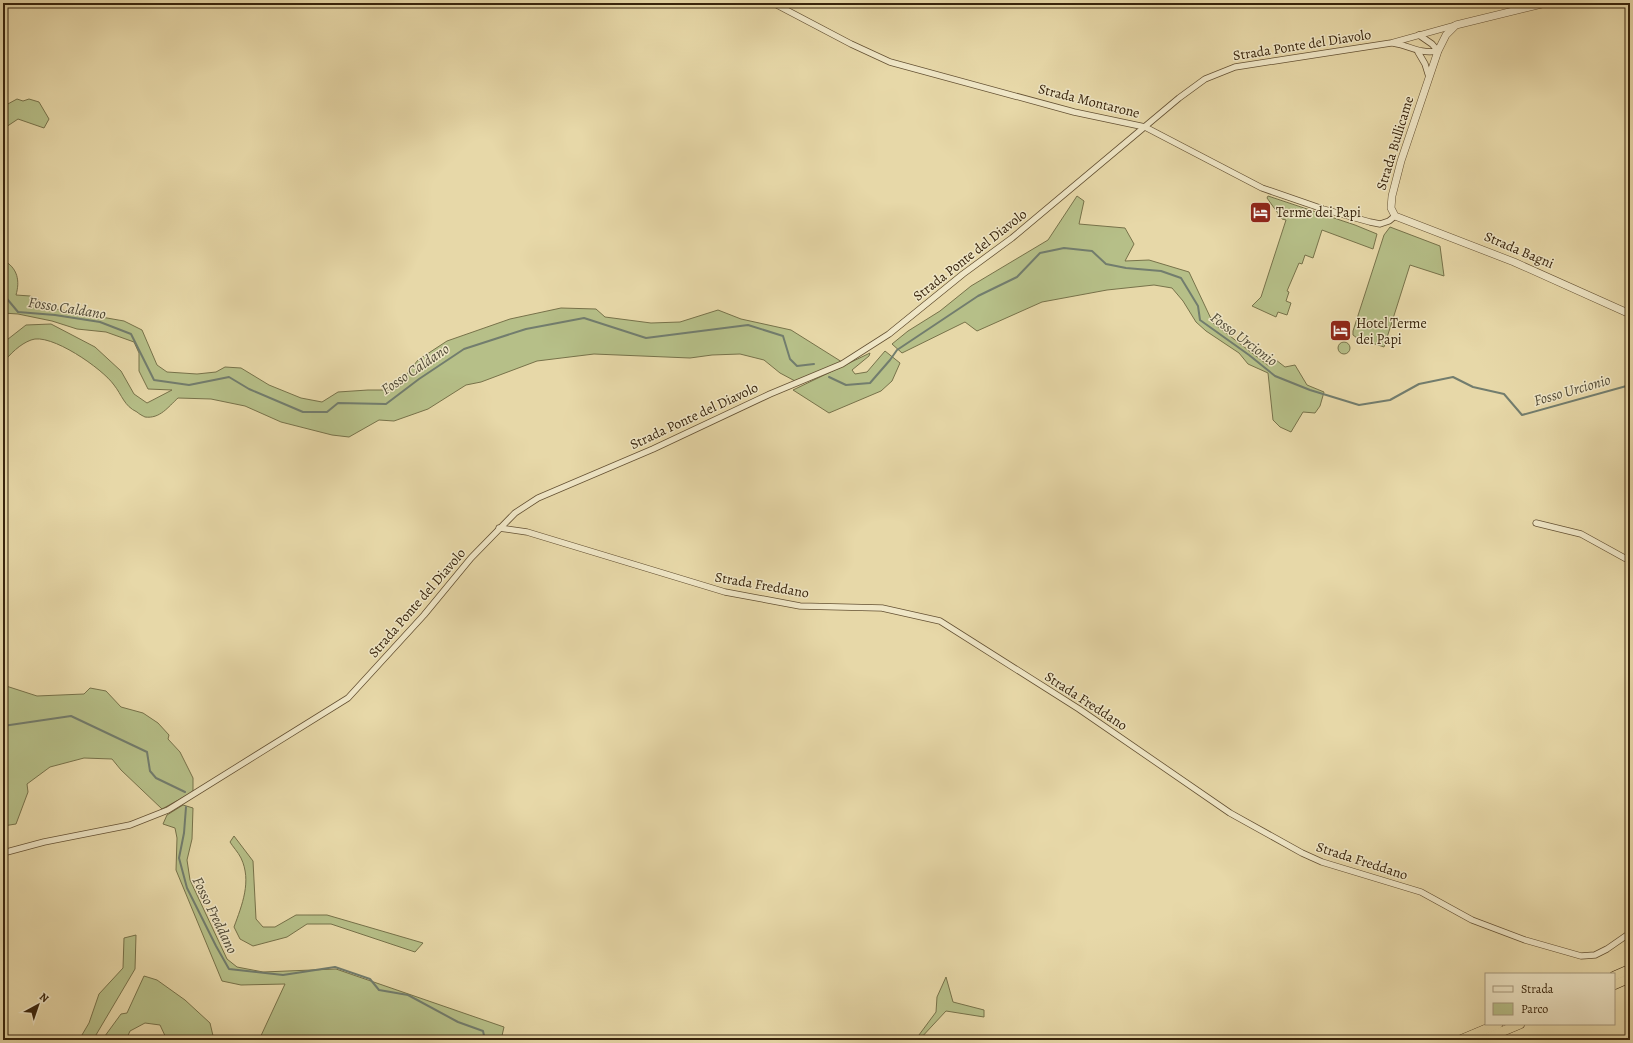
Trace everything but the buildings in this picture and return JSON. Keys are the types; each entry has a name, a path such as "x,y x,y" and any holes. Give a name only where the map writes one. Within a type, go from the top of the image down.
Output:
{"highway":[{"path":"1615,976 1630,969"},
{"path":"1615,985 1630,978"},
{"path":"1460,1040 1496,1025"},
{"path":"1482,1040 1518,1025"}],"street":[{"name":"Strada Montarone","path":"773,3 851,44 890,62 1074,112 1145,127 1262,188 1370,222 1380,224 1389,221 1395,216"},
{"path":"1456,25 1546,3"},
{"name":"Strada Ponte del Diavolo","path":"3,853 44,842 130,825 168,810 348,698 424,615 471,558 499,528 516,513 538,498 653,449 770,394 842,364 901,324 963,274 1012,238 1179,98 1205,79 1235,67 1390,43 1456,25"},
{"name":"Strada Bullicame","path":"1395,216 1391,208 1392,196 1403,154 1438,51 1446,35 1456,25"},
{"path":"1418,35 1432,44 1438,51"},
{"path":"1390,43 1403,45 1418,52 1438,51"},
{"path":"1418,52 1425,64 1429,78"},
{"name":"Strada Bagni","path":"1395,216 1514,262 1630,314"},
{"path":"1536,523 1581,534 1630,561"},
{"name":"Strada Freddano","path":"499,528 527,532 725,592 800,606 882,608 940,621 1078,709 1230,813 1302,854 1322,862 1421,892 1479,922 1525,940 1582,956 1595,955 1608,950 1630,933"}],"green space":[{"path":"17,99 23,101 29,99 39,102 49,119 44,128 18,119 3,129 3,103 6,105"},
{"path":"1077,196 1084,201 1079,224 1125,228 1134,244 1125,261 1149,260 1189,272 1213,323 1269,366 1276,360 1285,367 1295,365 1307,385 1324,392 1320,406 1315,413 1303,412 1291,432 1280,427 1273,420 1268,373 1248,364 1239,353 1206,331 1196,322 1183,301 1172,288 1154,285 1107,290 1042,302 977,331 965,322 902,353 892,344 908,331 940,311 971,286 1048,240"},
{"path":"1268,196 1355,225 1377,234 1373,249 1322,230 1313,258 1305,255 1302,264 1299,263 1287,291 1289,292 1286,301 1291,303 1287,315 1278,312 1276,317 1252,306 1261,297 1286,220 1282,219 1267,198"},
{"path":"1390,227 1440,246 1444,276 1410,265 1384,347 1357,338 1353,335 1353,331 1384,235"},
{"path":"3,260 12,267 17,275 18,285 16,295 30,296 56,309 124,321 142,330 157,365 167,372 197,374 216,372 225,367 241,368 269,385 301,398 322,402 338,392 394,390 418,360 447,341 510,319 561,308 596,309 605,317 651,323 680,322 718,310 741,319 791,330 842,362 795,381 780,373 764,360 740,354 712,355 690,358 594,354 537,361 481,382 466,385 428,409 394,421 379,420 349,437 332,435 281,422 245,406 211,399 178,398 159,414 145,417 129,407 114,385 99,370 76,354 50,341 40,339 31,340 23,344 3,363 3,343 26,325 51,324 95,347 121,371 134,394 147,403 172,390 148,389 139,371 139,353 134,342 106,332 77,329 52,321 18,314 3,313"},
{"path":"1342,342 1346,342 1350,348 1346,354 1342,354 1338,350 1338,346"},
{"path":"885,351 900,363 892,381 881,391 829,413 793,390 870,353 869,356 852,370 855,374 867,372"},
{"path":"3,685 37,696 84,694 90,688 106,691 121,707 143,713 158,723 169,735 168,739 180,752 193,778 193,792 162,809 121,770 112,759 84,758 50,767 27,784 28,792 16,824 3,826"},
{"path":"183,805 193,808 192,839 187,860 190,880 227,959 237,967 263,972 336,969 504,1027 501,1040 259,1040 285,984 241,985 222,981 176,870 177,838 175,828 163,824 167,815"},
{"path":"234,836 253,861 256,919 263,927 275,927 296,915 327,915 423,943 415,952 331,924 307,924 287,937 253,946 240,939 234,927 243,902 246,875 241,858 230,842"},
{"path":"136,935 135,969 93,1040 79,1040 89,1023 99,994 123,968 124,938"},
{"path":"144,976 157,980 185,1000 210,1023 214,1040 167,1040 160,1025 145,1023 130,1031 126,1040 102,1040 121,1014 127,1013"},
{"path":"946,977 953,1002 984,1010 984,1017 946,1011 919,1040 916,1040 936,1012 937,997"}],"waterway":[{"name":"Fosso Urcionio","path":"829,377 846,385 870,383 897,350 978,296 1017,277 1040,253 1064,248 1092,251 1106,264 1126,268 1161,271 1181,278 1198,306 1200,320 1249,355 1275,376 1310,390 1359,405 1390,400 1419,384 1453,377 1473,387 1504,394 1522,415 1630,385"},
{"name":"Fosso Caldano","path":"3,294 18,312 55,315 100,322 131,334 154,380 189,385 229,377 249,389 303,412 327,412 338,403 386,404 419,379 464,349 526,329 584,318 646,338 748,325 783,336 790,359 797,366 814,364"},
{"name":"Fosso Freddano","path":"3,726 71,716 147,752 150,771 156,778 185,792"},
{"name":"Fosso Freddano","path":"186,807 184,833 179,858 187,888 229,969 283,975 335,967 370,979 379,990 408,995 458,1022 483,1031 485,1040"}],"place":[{"name":"Terme dei Papi","path":"1261,212"},
{"name":"Hotel Terme dei Papi","path":"1340,331"}]}
